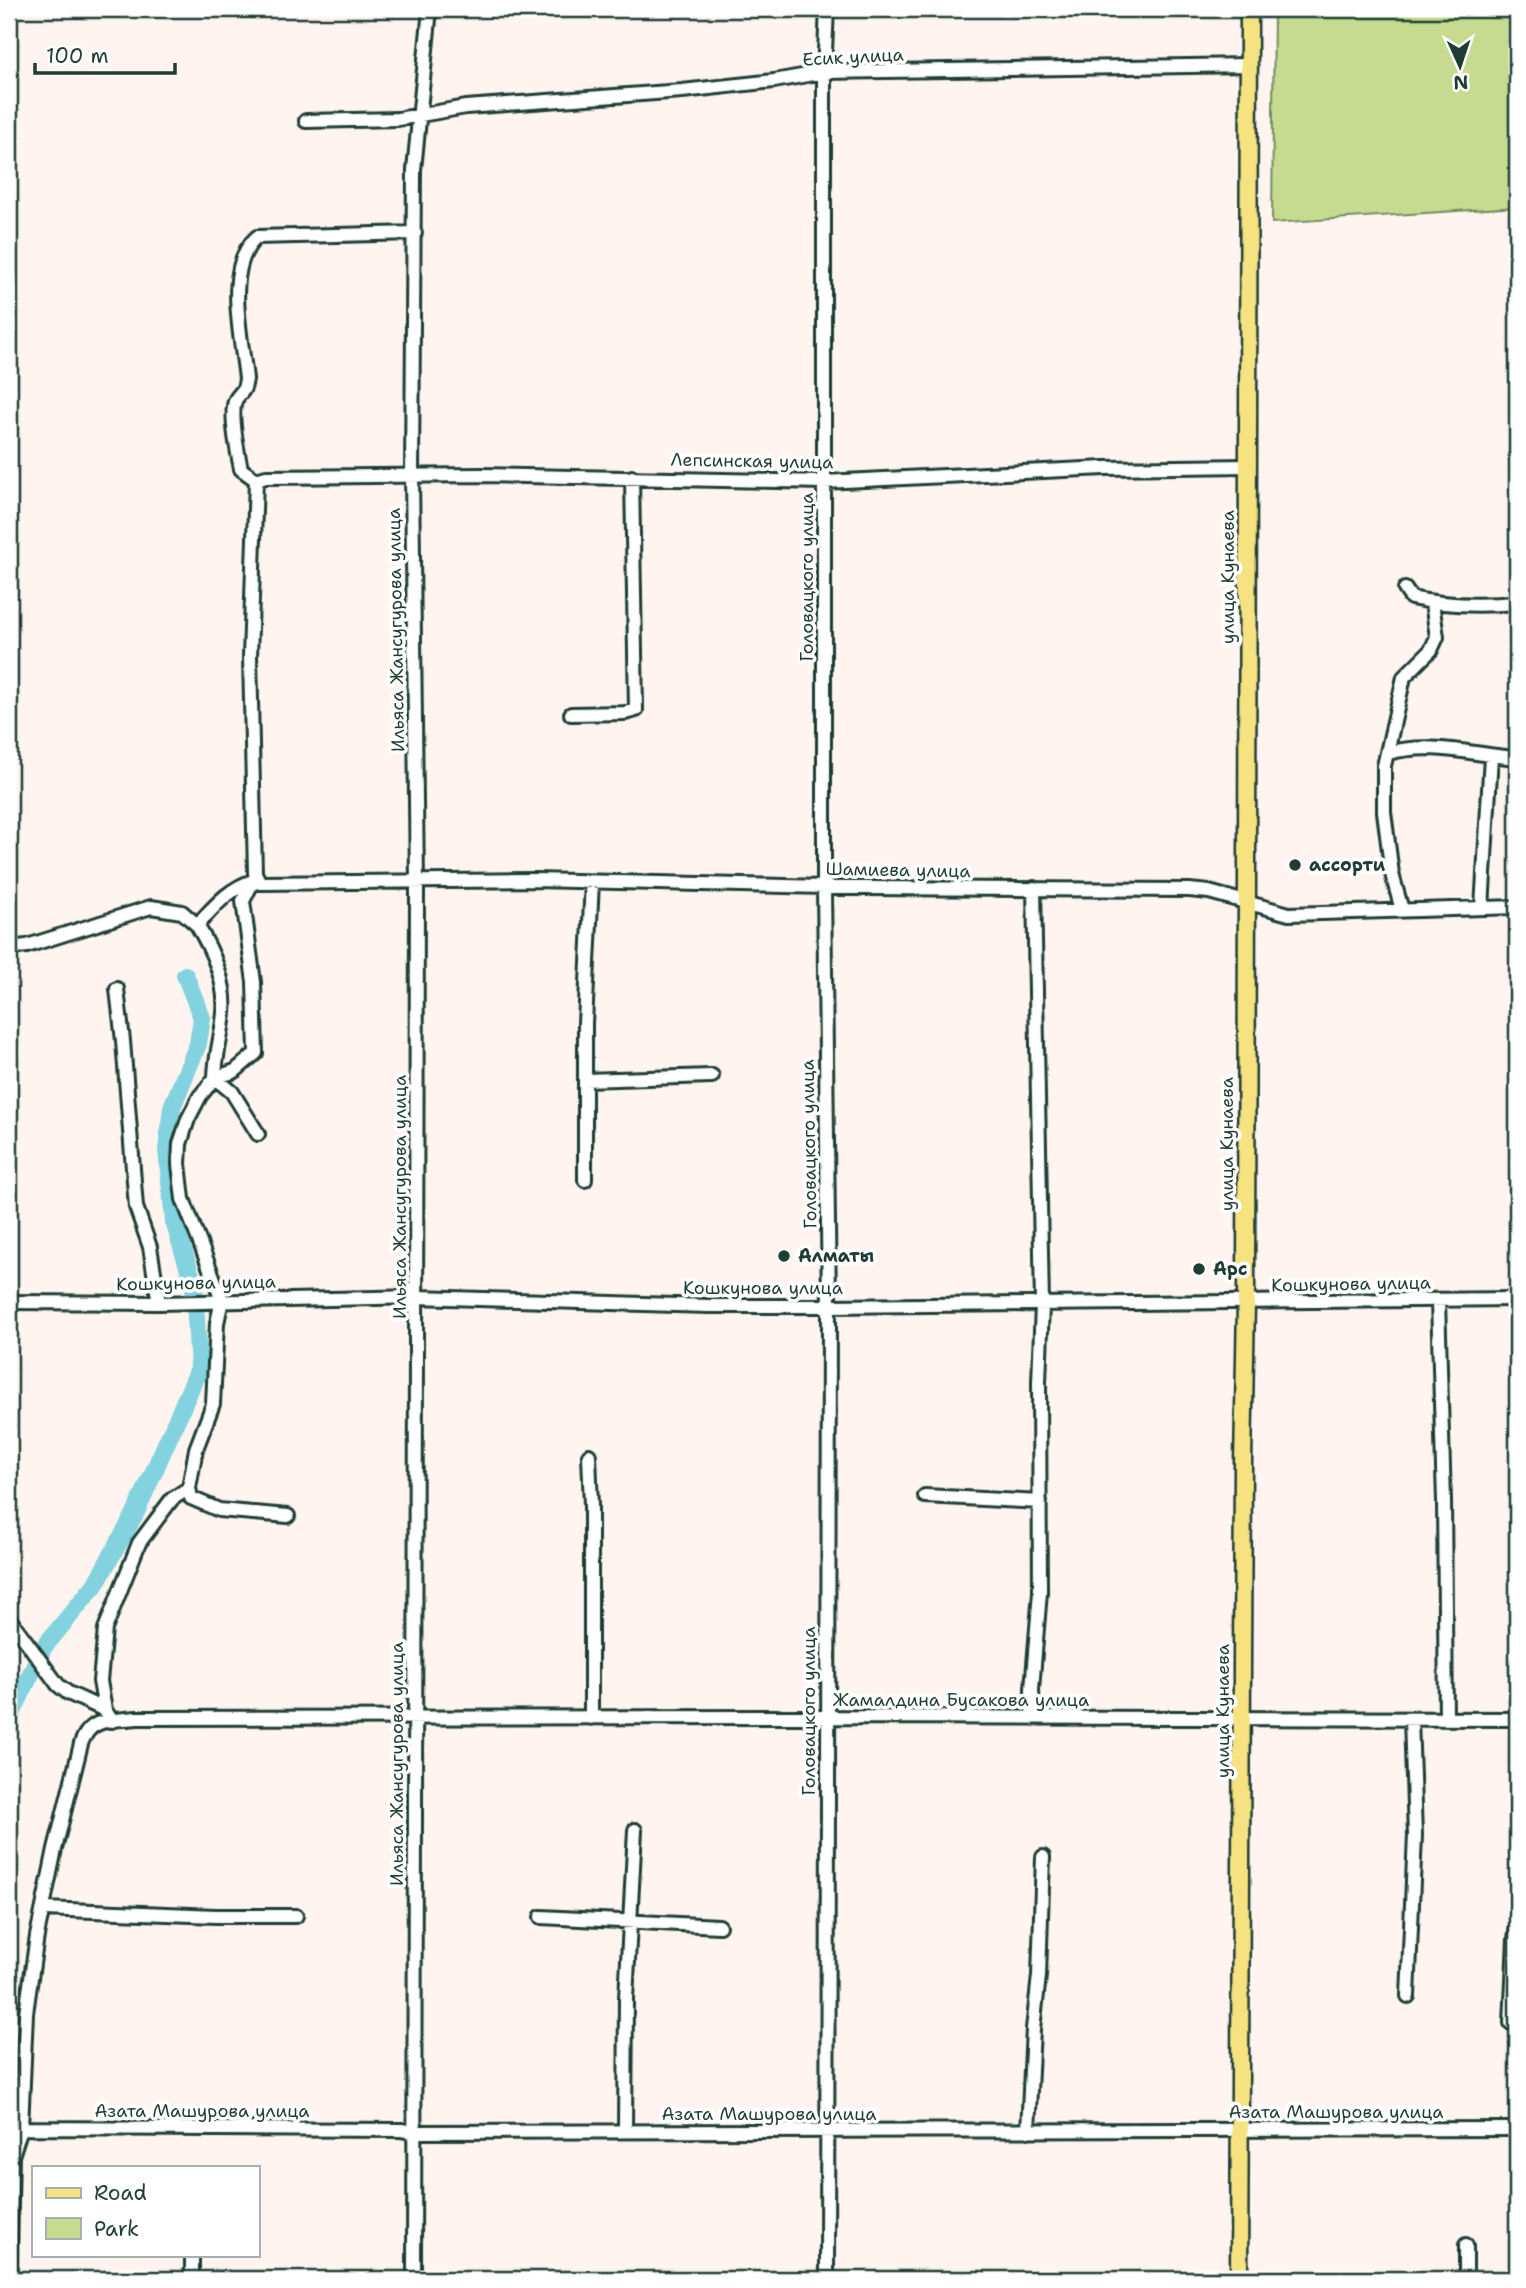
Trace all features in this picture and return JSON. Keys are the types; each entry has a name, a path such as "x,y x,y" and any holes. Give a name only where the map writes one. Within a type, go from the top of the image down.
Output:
{"main road":[{"name":"улица Кунаева","path":"1239,2279 1246,1303 1249,9"}],"street":[{"name":"Ильяса Жансугурова улица","path":"414,2279 417,882 412,476 415,170 418,114 430,9"},
{"name":"Головацкого улица","path":"827,9 824,72 824,887 828,1306 827,2279"},
{"name":"Есик улица","path":"306,121 398,119 466,107 682,91 774,81 824,72 1250,65"},
{"path":"257,882 250,726 256,481 241,469 234,421 236,399 245,390 246,379 237,278 242,257 257,237 415,233"},
{"name":"Лепсинская улица","path":"256,481 266,477 412,476 632,477 824,482 1105,468 1248,466"},
{"path":"571,714 625,713 636,710 632,477"},
{"path":"1405,589 1411,598 1432,603 1473,607 1517,603"},
{"path":"1402,910 1392,874 1384,812 1384,766 1404,677 1431,650 1437,637 1432,603"},
{"path":"1388,753 1408,747 1436,747 1517,758"},
{"path":"1482,908 1491,756"},
{"name":"Шамиева улица","path":"257,882 534,880 824,887 1189,890 1209,892 1289,914 1517,907"},
{"path":"197,925 225,895 239,886 257,882"},
{"path":"257,882 247,888 243,901 254,982 256,1053 235,1071 215,1078 188,1119 180,1144 183,1199 216,1300 217,1323 213,1404 196,1448 190,1488 191,1498 219,1510 288,1516"},
{"path":"585,1180 585,1023 592,883"},
{"path":"1034,888 1042,1305 1039,1382 1040,1592 1032,1689 1034,1718"},
{"path":"9,948 27,946 151,907 182,912 197,925 213,952 220,978 225,1011 215,1061 215,1078"},
{"path":"117,989 136,1207 156,1272 159,1303"},
{"path":"585,1080 712,1076"},
{"path":"215,1078 232,1091 258,1134"},
{"name":"Кошкунова улица","path":"9,1302 159,1303 417,1297 708,1306 828,1306 1517,1298"},
{"path":"1438,1301 1444,1500 1446,1719"},
{"path":"589,1455 591,1718"},
{"path":"108,1715 100,1681 105,1629 139,1543 172,1499 190,1488"},
{"path":"925,1496 1041,1502"},
{"path":"9,1618 58,1685 108,1715"},
{"path":"9,2279 12,2156 21,2128 26,2013 37,1936 83,1736 108,1715"},
{"name":"Жамалдина Бусакова улица","path":"108,1715 137,1718 415,1719 1517,1719"},
{"path":"1408,1996 1415,1835 1411,1719"},
{"path":"625,2131 626,1998 635,1830"},
{"path":"1028,2132 1033,2029 1039,1976 1043,1857"},
{"path":"44,1909 203,1916 296,1916"},
{"path":"541,1917 719,1926"},
{"path":"1511,2023 1517,1927"},
{"name":"Азата Машурова улица","path":"21,2128 388,2129 414,2132 1517,2129"},
{"path":"1466,2245 1466,2279"},
{"path":"192,2256 192,2279"}],"green space":[{"path":"1274,9 1517,9 1517,207 1272,223"}],"waterway":[{"path":"9,1720 43,1648 95,1585 136,1512 199,1369 194,1285 174,1222 167,1150 172,1107 198,1044 202,1018 185,975"}],"place":[{"name":"ассорти","path":"1295,865"},
{"name":"Алматы","path":"784,1256"},
{"name":"Арс","path":"1199,1269"}]}
